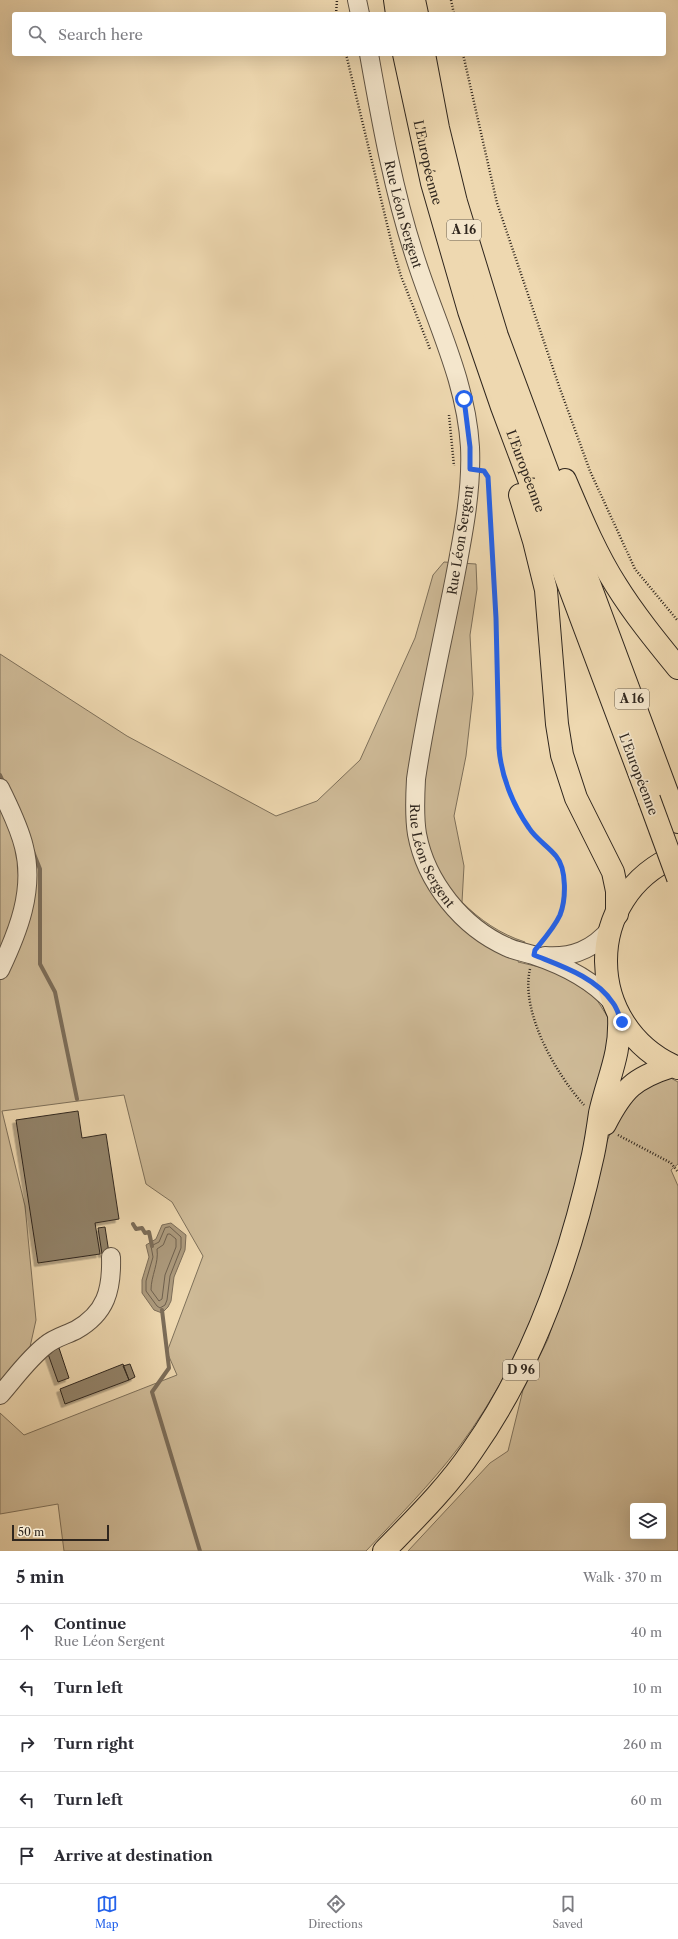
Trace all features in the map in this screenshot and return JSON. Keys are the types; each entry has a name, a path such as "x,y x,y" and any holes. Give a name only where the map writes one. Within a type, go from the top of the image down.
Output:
{"main road":[{"path":"395,0 397,12"},
{"path":"414,0 417,12"},
{"name":"L'Européenne","path":"404,56 428,168 458,278 502,407 659,798 678,822"},
{"name":"L'Européenne","path":"424,56 438,128 456,202 483,293 659,798 678,878"},
{"path":"458,278 481,372 528,518 541,568 548,603 557,724 565,767 578,803 613,872 617,891 614,921 606,949 606,969 616,1010 639,1043 654,1056 675,1067"},
{"path":"521,401 542,425 582,519 616,584 640,620 678,668"},
{"path":"614,921 628,894 643,878 660,864 678,856"},
{"name":"D 96","path":"384,1551 452,1478 493,1421 511,1389 537,1334 557,1284 602,1124 619,1045 616,1010"},
{"name":"D 96","path":"602,1124 631,1085 644,1076 675,1067"}],"street":[{"path":"357,0 360,12"},
{"name":"Rue Léon Sergent","path":"369,56 386,147 402,213 428,298 461,388 468,423 470,469 460,553 420,756 415,797 416,826 427,865 439,888 456,910 479,930 496,942 512,949 534,955"},
{"path":"0,788 21,835 28,873 26,898 20,921 0,970"},
{"path":"534,955 564,956 580,953 593,945 614,921"},
{"path":"534,955 588,980 600,989 616,1010"},
{"path":"0,1395 35,1354 48,1344 89,1322 99,1312 112,1280 111,1258"}],"path":[{"path":"336,12 337,0"},
{"path":"451,0 454,12"},
{"path":"346,56 394,253 401,276 432,353"},
{"path":"463,56 497,203 590,471 635,569 678,621"},
{"path":"448,408 454,465 456,467 484,471 488,477 494,570 499,748 501,764 513,798 525,822 533,834 556,856 564,873 564,887 560,914 535,950 530,972 529,986 538,1029 543,1042 567,1085 602,1124 626,1140 671,1163 678,1172"}],"shaded area":[{"path":"444,562 476,564 477,589 470,635 473,694 466,756 454,816 464,866 462,902 491,926 507,935 525,942 518,962 548,969 574,983 595,997 609,1019 611,1039 584,1153 559,1243 534,1313 526,1333 506,1372 472,1429 437,1474 366,1551 64,1551 58,1504 0,1514 0,1413 24,1435 177,1375 167,1352 203,1256 172,1202 146,1184 124,1095 2,1111 25,1206 36,1320 26,1365 0,1395 0,654 127,736 276,816 317,801 360,760 415,638 433,575"},
{"path":"665,1075 678,1082 678,1164 671,1170 678,1186 678,1551 408,1551 490,1463 508,1451 523,1390 548,1339 586,1219 607,1141 621,1110 640,1087"}],"water":[{"path":"171,1223 186,1235 185,1250 174,1277 171,1301 162,1313 154,1310 142,1293 142,1280 149,1257 146,1245 156,1239 162,1225"}],"building":[{"path":"78,1111 82,1138 106,1134 119,1219 95,1223 100,1254 38,1263 16,1120"},
{"path":"105,1227 109,1253 102,1254 98,1228"},
{"path":"59,1348 69,1378 58,1382 47,1351"},
{"path":"123,1364 129,1380 65,1404 60,1389"},
{"path":"130,1364 135,1377 129,1380 123,1366"}],"waterway":[{"path":"0,775 4,784"},
{"path":"32,849 40,869 40,964 55,992 77,1099"},
{"path":"133,1224 136,1229 142,1228 145,1233 149,1232 152,1246"},
{"path":"162,1310 169,1368 152,1392 200,1551"}],"route":[{"path":"464,399 468,423 470,469 484,471 487,473 488,477 494,570 499,748 501,764 513,798 525,822 533,834 556,856 564,873 564,887 560,914 535,950 534,955 580,975 594,984 613,1003 622,1022"}]}
